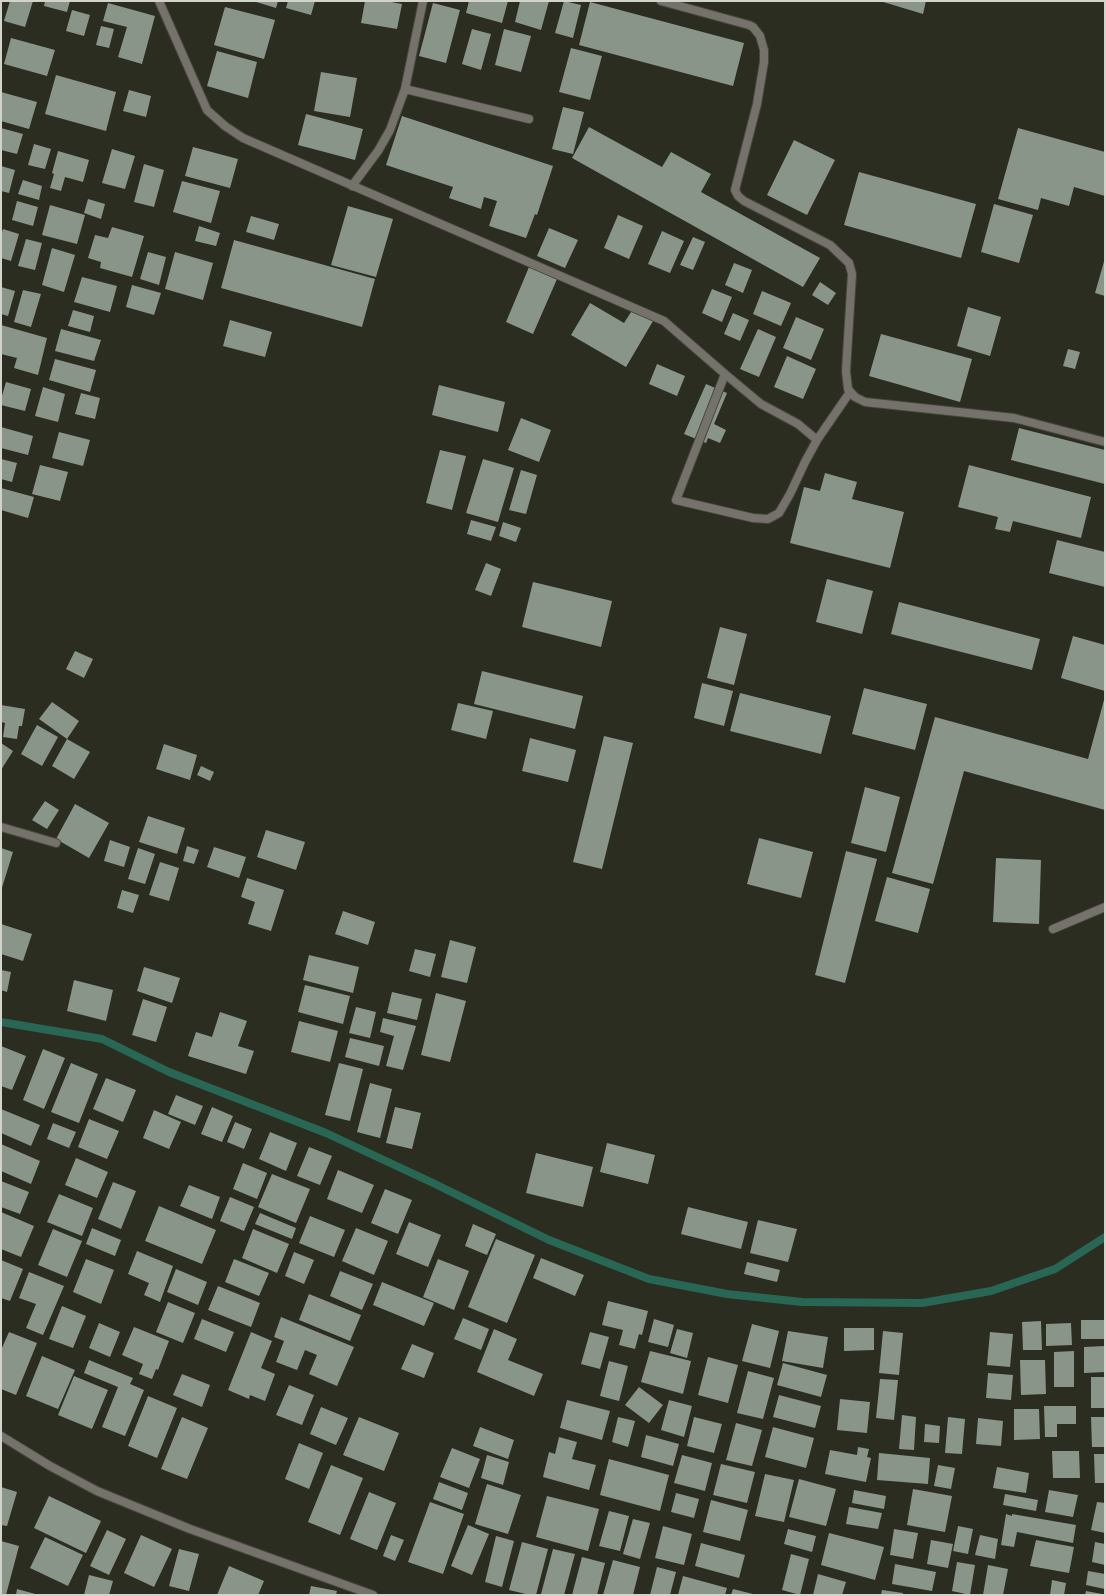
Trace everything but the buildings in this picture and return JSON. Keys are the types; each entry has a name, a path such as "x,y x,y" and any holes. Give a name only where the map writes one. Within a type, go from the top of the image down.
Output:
{"street":[{"path":"159,1 207,110 225,126 243,138 664,321 761,404 798,424 817,440"},
{"path":"352,186 384,142 390,130 405,89 423,1"},
{"path":"661,1 750,25 760,36 764,50 764,62 757,104 735,190 740,199 830,246 849,263 852,274 846,371 850,392 855,397 865,402 1014,418 1105,442"},
{"path":"405,89 529,119"},
{"path":"725,374 676,500 753,518 768,520 779,513 817,440 850,392"},
{"path":"1,826 56,843"},
{"path":"1053,929 1105,907"},
{"path":"1,1436 50,1466 97,1491 190,1529 373,1595"}],"waterway":[{"path":"1,1022 102,1039 169,1072 326,1133 433,1183 549,1240 649,1279 727,1294 802,1302 922,1303 991,1291 1055,1269 1105,1237"}]}
